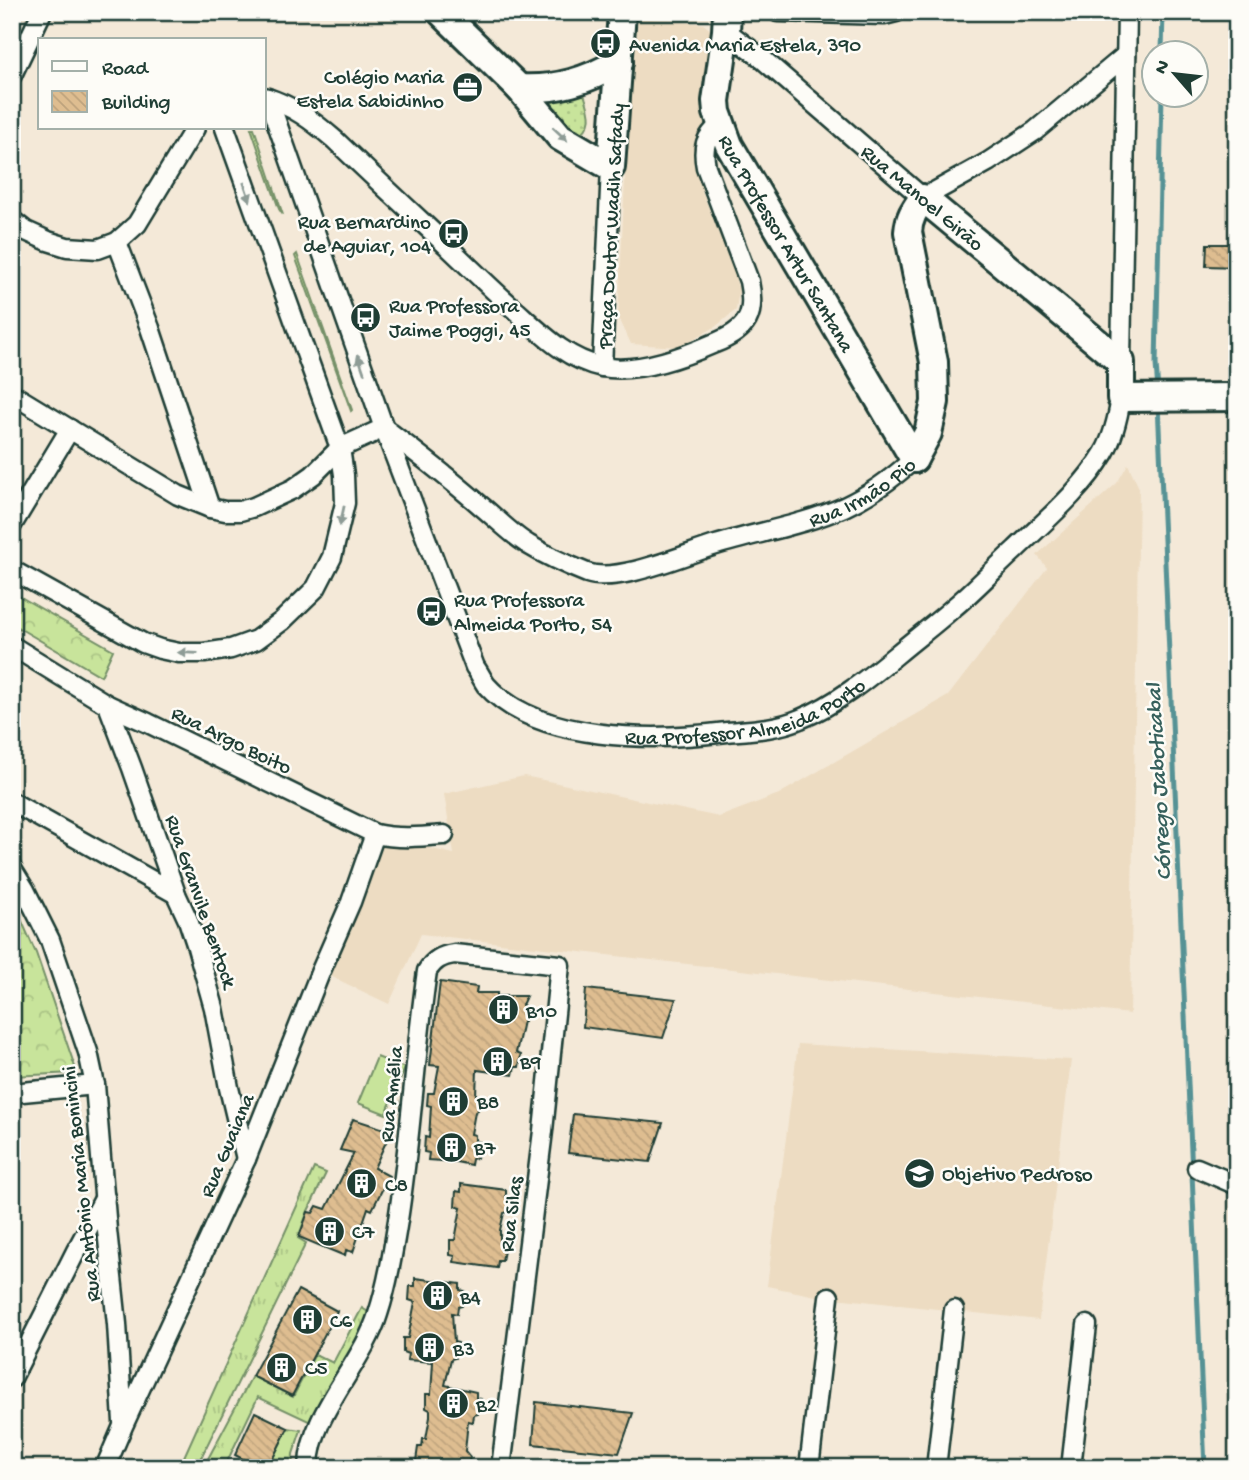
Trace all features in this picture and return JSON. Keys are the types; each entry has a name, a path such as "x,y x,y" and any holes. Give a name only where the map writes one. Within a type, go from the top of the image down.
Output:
{"street":[{"path":"12,75 42,12"},
{"path":"440,12 519,88 560,137 611,167"},
{"name":"Praça Doutor Wadih Safady","path":"622,12 611,167 602,367 624,368 661,363 728,338 750,317 752,300 749,281 706,167 704,154 707,139 721,124"},
{"path":"778,12 884,15 896,12"},
{"path":"1121,362 1127,12"},
{"name":"Rua Professor Artur Santana","path":"727,21 716,101 717,112 729,145 915,459"},
{"name":"Rua Manoel Girão","path":"727,21 752,50 923,198 1121,362"},
{"path":"923,198 989,162 1035,131 1126,55"},
{"path":"519,88 541,89 570,84 599,74 619,62"},
{"path":"266,97 291,107 335,139 500,297 557,346 580,360 602,367"},
{"name":"Rua Professor Almeida Porto","path":"266,97 384,428 475,667 486,684 507,703 538,718 571,729 624,737 694,736 769,727 799,720 836,699 955,607 1086,478 1105,452 1117,424 1133,398 1121,362"},
{"path":"12,220 26,231 67,247 98,249 117,242 137,224 194,130"},
{"path":"12,570 143,643 179,653 204,653 231,649 256,640 282,621 316,588 332,557 345,503 340,448 226,130"},
{"name":"Rua Irmão Pio","path":"384,428 527,544 591,574 622,574 687,556 714,545 805,522 846,506 889,481 915,459 928,433 935,402 934,362 908,232 909,220 923,198"},
{"path":"117,242 150,328 210,508"},
{"path":"12,394 178,495 225,511 254,507 293,489 313,475 340,448 384,428"},
{"path":"1133,398 1237,397"},
{"path":"12,525 70,429"},
{"name":"Rua Argo Boito","path":"12,646 108,705 375,834 409,838 444,835"},
{"name":"Rua Granvile Bentock","path":"108,705 176,894 188,920 214,1007 229,1088 246,1158"},
{"path":"12,802 176,894"},
{"name":"Rua Guaiana","path":"105,1468 246,1158 351,902 375,834"},
{"name":"Rua Antônio Maria Bonincini","path":"12,869 50,940 88,1052 96,1086 123,1426"},
{"name":"Rua Amélia","path":"309,1468 311,1446 317,1427 378,1317 387,1280 405,1174 427,971 442,956 454,954 560,965"},
{"name":"Rua Silas","path":"501,1468 560,965"},
{"path":"12,1093 96,1086"},
{"path":"1197,1168 1237,1185"},
{"path":"12,1378 105,1197"},
{"path":"809,1468 829,1297"},
{"path":"936,1468 954,1310"},
{"path":"1071,1468 1087,1325"}],"shaded area":[{"path":"638,18 703,24 719,36 710,113 698,136 702,191 739,290 736,310 715,327 679,347 631,344 618,316 626,159"},
{"path":"1128,464 1139,488 1130,1014 421,934 389,1004 324,973 376,836 454,854 444,794 524,776 719,817 779,794 948,696 1047,568 1037,555 1117,483"},
{"name":"Objetivo Pedroso","path":"798,1044 1071,1060 1039,1320 816,1296 767,1286"}],"green space":[{"path":"584,94 590,114 586,129 575,138 541,98"},
{"path":"252,130 255,130 283,215"},
{"path":"297,254 352,410 351,411 295,256"},
{"path":"12,592 113,650 101,676 12,624"},
{"path":"12,899 36,953 76,1070 74,1073 12,1076"},
{"path":"377,1057 405,1068 386,1114 358,1103"},
{"path":"314,1168 326,1173 298,1238 306,1243 196,1468 179,1468"},
{"path":"362,1308 376,1317 317,1425 258,1397 224,1468 203,1468 252,1376 293,1397 315,1354 333,1363"},
{"path":"288,1428 301,1430 293,1454 292,1468 268,1468"}],"building":[{"path":"1207,244 1237,244 1237,267 1206,266"},
{"path":"440,982 477,987 476,993 526,996 522,1005 526,1007 516,1053 521,1055 519,1067 515,1067 513,1075 477,1070 476,1095 481,1097 471,1134 475,1135 475,1141 480,1142 477,1158 472,1159 471,1165 428,1160 429,1153 424,1152 425,1137 429,1138 431,1106 427,1105 428,1093 434,1093 439,1066 430,1065"},
{"path":"586,989 676,999 663,1038 583,1027"},
{"path":"573,1114 663,1123 650,1162 568,1153"},
{"path":"353,1119 391,1131 374,1168 389,1176 372,1210 368,1208 353,1252 346,1250 345,1256 299,1237 308,1212 313,1213 317,1206 326,1209 354,1153 340,1150"},
{"path":"461,1184 506,1190 506,1196 511,1197 500,1230 500,1244 505,1245 502,1261 498,1261 497,1268 454,1262 455,1256 450,1255 450,1240 455,1240 461,1208 455,1206 456,1191 461,1192"},
{"path":"415,1278 460,1284 460,1290 465,1291 462,1306 458,1307 457,1314 452,1313 454,1342 458,1343 445,1385 476,1392 476,1398 481,1399 478,1414 474,1415 473,1422 468,1421 465,1451 470,1457 467,1468 415,1468 418,1447 422,1447 423,1439 426,1439 430,1417 430,1410 426,1408 426,1394 431,1394 433,1362 407,1360 408,1354 403,1352 403,1338 408,1338 415,1302 409,1300 410,1286 415,1286"},
{"path":"298,1290 337,1311 292,1396 252,1376"},
{"path":"536,1402 633,1413 619,1453 533,1444"},
{"path":"255,1412 288,1428 268,1468 260,1468 235,1455"}],"waterway":[{"name":"Córrego Jaboticabal","path":"1162,38 1163,12"},
{"name":"Córrego Jaboticabal","path":"1158,391 1156,364 1162,108"},
{"name":"Córrego Jaboticabal","path":"1158,404 1205,1468"}],"place":[{"name":"Avenida Maria Estela, 390","path":"606,44"},
{"name":"Colégio Maria Estela Sabidinho","path":"467,88"},
{"name":"Rua Bernardino de Aguiar, 104","path":"454,233"},
{"name":"Rua Professora Jaime Poggi, 45","path":"366,317"},
{"name":"Rua Professora Almeida Porto, 54","path":"431,611"},
{"name":"B10","path":"503,1010"},
{"name":"B9","path":"497,1061"},
{"name":"B8","path":"454,1101"},
{"name":"B7","path":"451,1147"},
{"name":"Objetivo Pedroso","path":"919,1173"},
{"name":"C8","path":"362,1184"},
{"name":"C7","path":"329,1231"},
{"name":"B4","path":"437,1296"},
{"name":"C6","path":"307,1320"},
{"name":"B3","path":"430,1348"},
{"name":"C5","path":"282,1367"},
{"name":"B2","path":"453,1404"}]}
